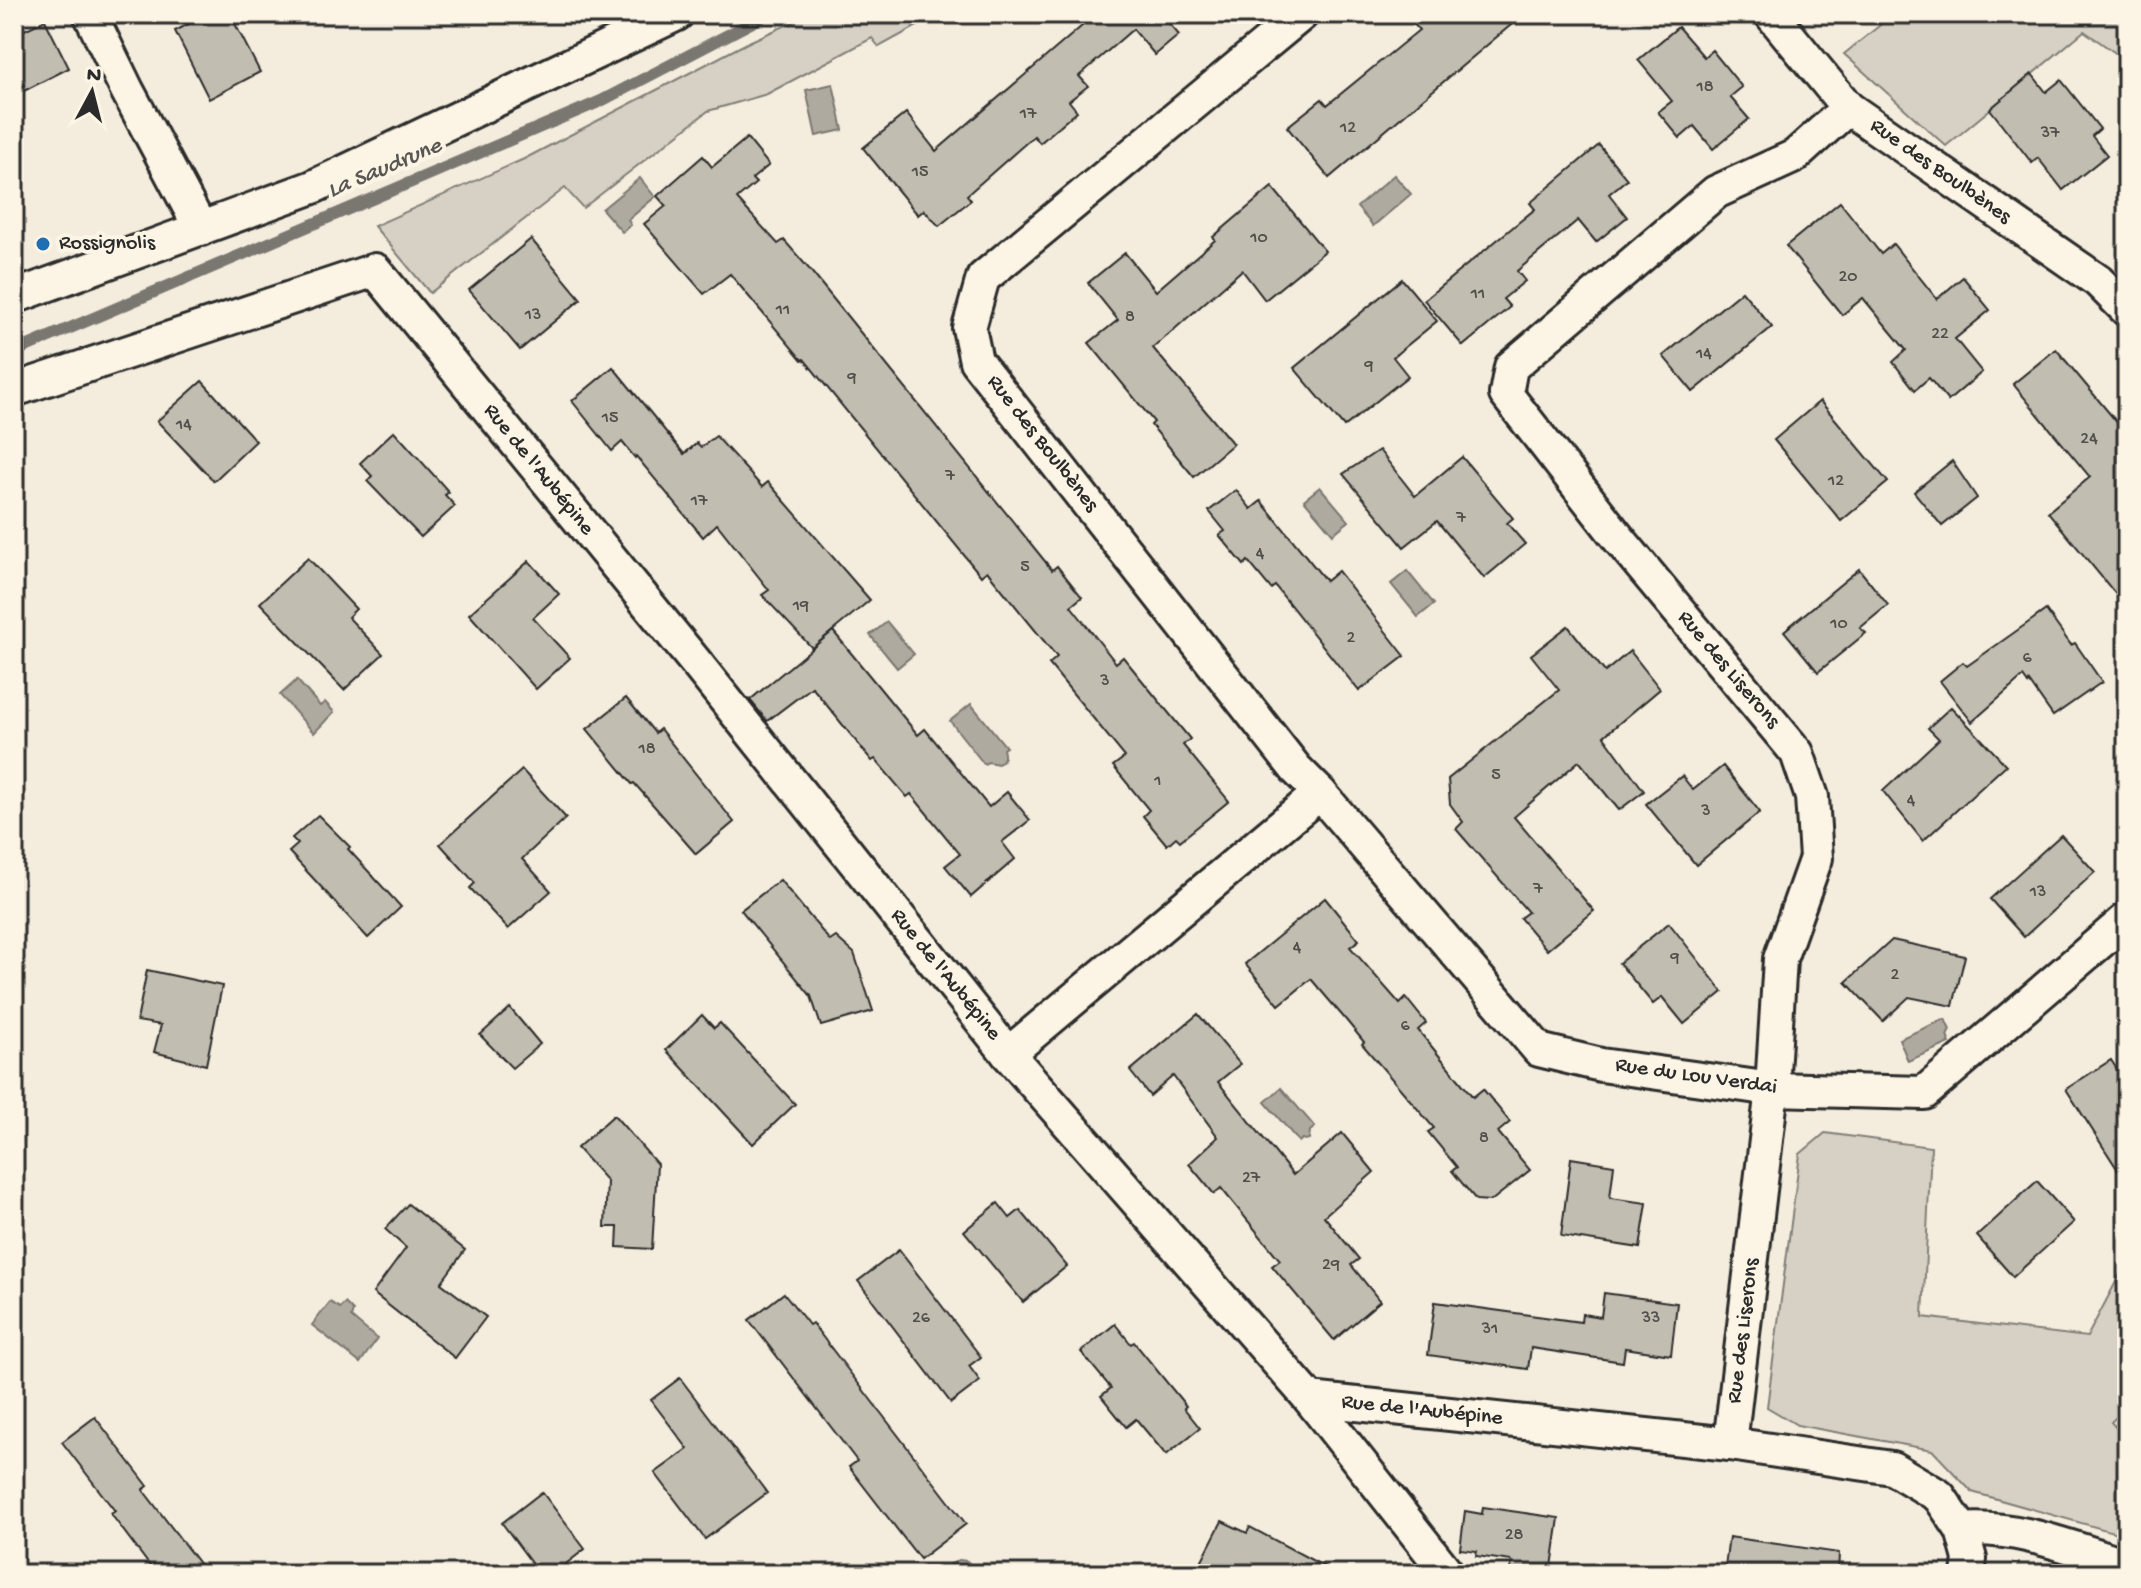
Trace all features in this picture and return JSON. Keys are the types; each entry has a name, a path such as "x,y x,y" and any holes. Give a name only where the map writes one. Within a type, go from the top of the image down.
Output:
{"street":[{"path":"90,14 201,229"},
{"path":"14,297 313,187 677,14"},
{"name":"Rue des Boulbènes","path":"1296,769 976,361 969,328 983,278 1302,14"},
{"name":"Rue des Boulbènes","path":"1771,14 1848,108 2098,281 2127,310"},
{"name":"Rue des Liserons","path":"1730,1444 1772,1089 1780,959 1816,858 1812,797 1797,753 1619,539 1506,394 1511,367 1716,192 1795,156 1848,108"},
{"name":"Rue de l'Aubépine","path":"14,390 375,270 687,651 1008,1054 1310,1399 1730,1444 1892,1468 1939,1496 1962,1530 1970,1559 1968,1574"},
{"name":"Rue du Lou Verdai","path":"1296,769 1320,793 1539,1050 1601,1065 1772,1089 1924,1093 2127,919"},
{"path":"1008,1054 1320,793"},
{"path":"1310,1399 1448,1574"},
{"path":"1962,1530 1981,1528 2014,1532 2127,1565"}],"shaded area":[{"path":"811,14 939,14 879,47 872,38 767,94 708,111 583,208 565,188 430,293 374,226 524,159 751,41"},
{"path":"1894,14 2127,14 2127,61 2084,31 1946,146 1844,54"},
{"path":"833,84 843,130 816,136 806,90"},
{"path":"1394,175 1411,194 1373,226 1357,207"},
{"path":"640,178 655,197 628,220 631,225 622,232 602,209"},
{"path":"1320,487 1349,521 1333,534 1304,500"},
{"path":"1407,571 1434,604 1418,617 1391,584"},
{"path":"887,622 914,654 897,668 870,635"},
{"path":"297,680 320,706 325,702 334,712 314,733 280,695"},
{"path":"971,704 1006,747 998,764 984,764 950,721"},
{"path":"1945,1019 1950,1030 1947,1036 1950,1043 1908,1061 1899,1039"},
{"path":"1281,1088 1315,1127 1310,1131 1309,1139 1299,1142 1265,1102"},
{"path":"1825,1133 1931,1147 1923,1317 2087,1337 2127,1261 2127,1407 2111,1422 2127,1440 2127,1536 1972,1492 1932,1450 1797,1425 1767,1407 1800,1154"},
{"path":"330,1302 340,1308 345,1303 353,1311 351,1317 377,1339 360,1363 312,1325"},
{"path":"959,1560 967,1561 978,1574 947,1574 949,1565"}],"building":[{"path":"208,14 230,14 260,72 209,99 175,31"},
{"path":"1096,14 1161,14 1179,35 1155,55 1133,29 1079,76 1088,86 1069,101 1077,111 1040,143 1034,136 967,195 971,200 939,226 924,210 918,215 863,148 906,113 936,151"},
{"path":"1405,14 1524,14 1329,178 1287,127 1322,99 1327,105 1419,30"},
{"path":"45,20 69,68 14,96 14,35"},
{"path":"1678,27 1704,57 1712,50 1742,87 1730,97 1749,119 1713,149 1694,126 1680,138 1658,112 1672,101 1638,60"},
{"path":"2032,74 2046,92 2061,80 2100,129 2092,136 2107,155 2063,190 2038,158 2032,163 1990,109"},
{"path":"747,138 769,165 752,179 756,183 737,199 778,244 784,240 1052,570 1057,566 1082,597 1071,606 1116,663 1123,657 1190,739 1183,745 1229,801 1180,841 1176,837 1167,845 1143,816 1149,810 1113,766 1125,757 1049,664 1057,657 987,571 981,576 804,359 730,274 704,294 644,224 666,206 657,196 703,156 712,167"},
{"path":"1599,145 1627,179 1609,194 1627,217 1596,242 1578,220 1517,271 1525,281 1503,299 1510,307 1463,346 1424,300 1535,209 1530,203"},
{"path":"1272,187 1325,251 1265,300 1242,270 1153,348 1233,444 1194,477 1151,425 1154,422 1089,343 1118,320 1088,283 1125,253 1156,291"},
{"path":"1840,202 1881,254 1893,244 1937,299 1963,277 1990,310 1955,339 1982,372 1948,401 1929,378 1915,390 1893,362 1906,350 1863,298 1842,315 1786,246"},
{"path":"531,239 581,299 520,350 469,290"},
{"path":"1402,279 1437,321 1393,357 1408,376 1344,427 1294,368"},
{"path":"1742,291 1772,327 1693,392 1663,356"},
{"path":"2056,349 2125,432 2120,437 2127,446 2127,608 2048,512 2090,477 2013,384"},
{"path":"613,367 684,454 697,443 701,447 716,436 762,487 768,482 870,600 812,648 762,595 769,590 717,524 703,537 636,456 622,442 612,451 572,401"},
{"path":"202,381 256,441 214,481 157,421"},
{"path":"1820,401 1888,482 1841,521 1774,440"},
{"path":"394,431 449,492 445,495 455,506 421,537 367,481 372,476 360,463"},
{"path":"1379,450 1415,496 1462,457 1513,518 1507,523 1525,544 1484,578 1437,521 1404,547 1343,474"},
{"path":"1952,461 1977,498 1942,526 1914,492"},
{"path":"1236,490 1251,509 1261,501 1326,581 1338,571 1405,656 1359,691 1275,586 1271,589 1248,561 1244,565 1219,535 1225,531 1209,511"},
{"path":"308,558 356,609 348,617 383,654 344,690 260,603"},
{"path":"529,561 559,594 533,618 570,658 536,689 469,614"},
{"path":"1859,569 1888,605 1860,628 1866,633 1818,672 1784,631"},
{"path":"2046,610 2071,645 2075,643 2102,682 2053,716 2023,677 1972,722 1940,681 1963,662 1967,666"},
{"path":"1568,626 1605,672 1630,651 1660,689 1604,736 1644,791 1619,810 1579,761 1514,817 1594,911 1547,950 1520,918 1528,912 1456,829 1463,822 1450,804 1448,779 1559,690 1531,655"},
{"path":"833,631 918,735 925,729 989,807 1007,792 1030,820 1002,842 1015,859 971,897 945,866 960,854 911,794 907,797 875,759 872,761 812,687 767,721 750,700"},
{"path":"626,698 655,733 660,729 734,822 696,854 587,729"},
{"path":"1951,707 2006,765 1923,841 1883,791 1939,739 1928,728"},
{"path":"1723,766 1760,812 1696,865 1646,804 1682,776 1693,790"},
{"path":"522,770 566,818 522,859 551,891 508,929 470,888 475,883 440,844"},
{"path":"318,815 401,907 368,938 289,852 298,844 292,838"},
{"path":"2061,835 2095,872 2024,937 1990,899"},
{"path":"780,880 830,941 836,937 854,953 873,1011 821,1026 811,996 741,910"},
{"path":"1325,898 1359,940 1350,947 1400,1004 1406,998 1426,1023 1418,1030 1473,1097 1483,1089 1510,1122 1498,1132 1530,1170 1491,1201 1476,1200 1452,1171 1457,1167 1428,1132 1434,1128 1311,979 1279,1005 1245,964"},
{"path":"1669,923 1723,992 1684,1024 1662,997 1653,1004 1619,963"},
{"path":"1892,940 1965,956 1953,1006 1909,997 1883,1021 1846,982"},
{"path":"147,970 222,986 206,1065 154,1052 161,1025 137,1021"},
{"path":"510,1008 540,1044 512,1068 480,1035"},
{"path":"1198,1014 1240,1064 1218,1082 1293,1175 1342,1133 1374,1172 1324,1216 1359,1259 1351,1265 1380,1301 1334,1340 1272,1266 1280,1260 1221,1188 1214,1194 1189,1164 1218,1137 1173,1076 1150,1096 1130,1071"},
{"path":"702,1015 714,1028 720,1023 795,1104 753,1144 666,1050"},
{"path":"2111,1060 2127,1085 2127,1184 2066,1089"},
{"path":"614,1115 657,1164 652,1249 617,1247 618,1227 605,1227 607,1181 577,1148"},
{"path":"1571,1158 1614,1165 1610,1198 1647,1203 1640,1248 1561,1236"},
{"path":"2037,1181 2074,1222 2013,1277 1977,1236"},
{"path":"998,1203 1010,1218 1020,1210 1067,1266 1023,1302 964,1231"},
{"path":"408,1204 465,1250 441,1283 486,1317 455,1358 373,1293 406,1248 385,1229"},
{"path":"899,1250 981,1357 969,1366 980,1381 951,1403 858,1281"},
{"path":"784,1293 809,1325 812,1323 966,1524 920,1559 849,1467 857,1461 749,1320"},
{"path":"1604,1293 1677,1303 1671,1355 1625,1348 1623,1362 1531,1348 1528,1369 1428,1355 1435,1302 1581,1322 1582,1314 1601,1317"},
{"path":"1115,1324 1131,1344 1134,1342 1200,1428 1166,1455 1136,1419 1126,1427 1101,1396 1111,1388 1081,1352"},
{"path":"680,1378 767,1493 705,1539 655,1473 688,1449 651,1400"},
{"path":"95,1417 148,1486 143,1490 207,1574 156,1574 111,1514 115,1511 62,1442"},
{"path":"542,1492 585,1549 553,1574 540,1574 502,1523"},
{"path":"1483,1507 1559,1518 1551,1574 1510,1574 1512,1561 1476,1556 1477,1551 1460,1549 1465,1511 1482,1514"},
{"path":"1222,1521 1247,1533 1250,1527 1338,1574 1228,1574 1201,1562"},
{"path":"1729,1537 1839,1553 1838,1574 1724,1574"}],"waterway":[{"name":"La Saudrune","path":"14,352 601,101 768,14"}],"place":[{"name":"Rossignolis","path":"43,244"}]}
